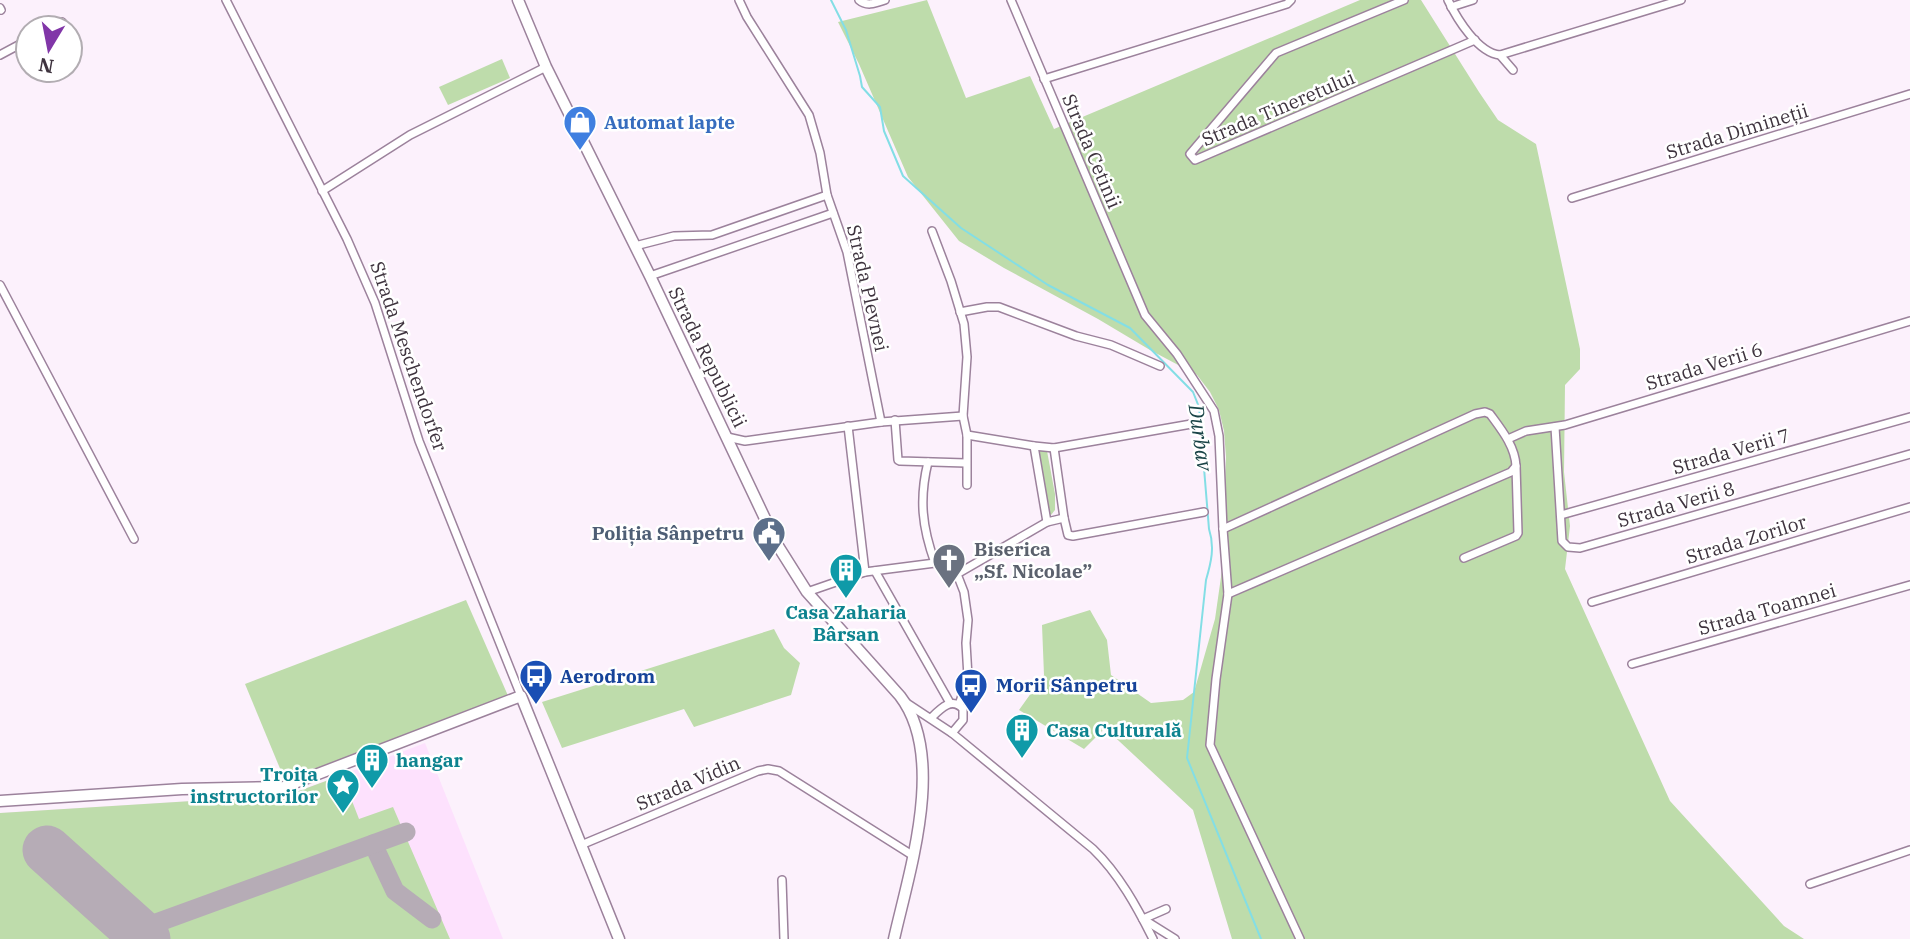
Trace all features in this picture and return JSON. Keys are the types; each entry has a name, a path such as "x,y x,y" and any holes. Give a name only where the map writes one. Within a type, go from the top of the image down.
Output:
{"main road":[{"name":"Strada Republicii","path":"520,1 546,66 650,276 778,546 807,592 905,702 912,716 919,744 923,799 894,939"},
{"path":"0,801 182,789 284,787 521,696"},
{"name":"Strada Meschendorfer","path":"521,696 619,939"}],"street":[{"name":"Strada Meschendorfer","path":"226,0 347,239 370,291 411,418 521,696"},
{"name":"Strada Plevnei","path":"739,0 809,115 820,153 827,195 849,265 881,422"},
{"path":"859,0 872,4 885,0"},
{"name":"Strada Cetinii","path":"1011,0 1145,315 1177,354 1214,411 1220,447 1228,594 1210,745 1300,939"},
{"path":"1044,79 1287,4 1291,0"},
{"name":"Strada Tineretului","path":"1404,0 1276,52 1190,154 1195,160 1475,40"},
{"path":"1473,0 1450,3 1475,40 1492,54 1500,55 1681,0"},
{"path":"1500,55 1513,70"},
{"path":"322,191 410,135 546,66"},
{"name":"Strada Dimineții","path":"1572,198 1910,94"},
{"path":"635,246 674,236 712,235 827,195"},
{"path":"650,276 833,213"},
{"path":"932,231 964,324 967,357 963,416 967,435 967,485"},
{"path":"0,285 134,539"},
{"path":"960,312 999,307 1076,336 1111,345 1160,366"},
{"name":"Strada Verii 6","path":"1507,439 1526,431 1555,427 1910,321"},
{"path":"1223,529 1475,414 1485,412 1490,414 1507,439 1516,460 1518,533 1464,558"},
{"path":"727,437 745,441 895,420 963,416"},
{"name":"Strada Verii 7","path":"1561,515 1910,417"},
{"path":"895,420 898,460 966,463"},
{"path":"967,435 1054,448 1197,423"},
{"path":"848,426 865,572"},
{"name":"Strada Verii 8","path":"1555,427 1562,541 1568,547 1580,548 1910,454"},
{"path":"735,454 745,441"},
{"path":"1034,446 1047,522"},
{"path":"1054,448 1066,534 1073,536 1204,512"},
{"path":"928,462 922,490 922,507 935,563"},
{"path":"1228,594 1511,472 1516,466"},
{"name":"Strada Zorilor","path":"1592,602 1910,507"},
{"path":"957,573 1047,522 1064,518"},
{"path":"807,592 865,572 935,563 957,573 964,592 968,620 968,677 955,704"},
{"path":"875,571 955,704 963,709 963,720 952,733"},
{"name":"Strada Toamnei","path":"1632,664 1910,585"},
{"path":"905,702 952,733 1099,855 1118,878 1153,939"},
{"path":"912,716 928,715 944,705 955,704"},
{"name":"Strada Vidin","path":"580,845 768,769 779,771 912,855"},
{"path":"1810,884 1910,850"},
{"path":"782,880 784,939"},
{"path":"1143,919 1166,909"},
{"path":"1143,919 1175,939"}],"shaded area":[{"path":"425,743 503,939 0,939 0,813 289,795"}],"green space":[{"path":"927,0 966,98 1030,76 1054,129 1360,0 1421,0 1498,120 1536,144 1580,349 1580,369 1565,385 1564,472 1570,526 1565,569 1670,801 1784,926 1804,939 1232,939 1193,810 1105,728 1084,749 1019,710 1044,675 1042,625 1090,610 1107,640 1111,675 1151,703 1183,700 1194,692 1215,619 1222,570 1226,457 1219,410 1197,375 959,241 908,177 838,22"},
{"path":"502,59 510,78 448,105 439,87"},
{"path":"1037,449 1047,451 1055,494 1055,510 1051,515 1047,510"},
{"path":"466,600 509,698 286,783 245,684"},
{"path":"774,629 784,648 800,663 791,695 694,727 684,709 562,748 542,702"},
{"path":"342,775 359,819 393,807 450,939 0,939 0,813 288,795"}],"waterway":[{"name":"Durbav","path":"831,0 846,30 862,87 880,107 884,131 903,176 961,228 1048,285 1130,328 1193,392 1199,407 1212,549 1206,580 1187,758 1261,939"}],"taxiway":[{"path":"137,930 406,832"},
{"path":"373,844 395,891 432,919"}],"runway":[{"path":"47,850 146,939"}],"place":[{"name":"Automat lapte","path":"580,152"},
{"name":"Poliția Sânpetru","path":"769,563"},
{"name":"Biserica „Sf. Nicolae”","path":"949,590"},
{"name":"Casa Zaharia Bârsan","path":"846,600"},
{"name":"Aerodrom","path":"536,706"},
{"name":"Morii Sânpetru","path":"971,715"},
{"name":"Casa Culturală","path":"1022,760"},
{"name":"hangar","path":"372,790"},
{"name":"Troița instructorilor","path":"343,815"}]}
